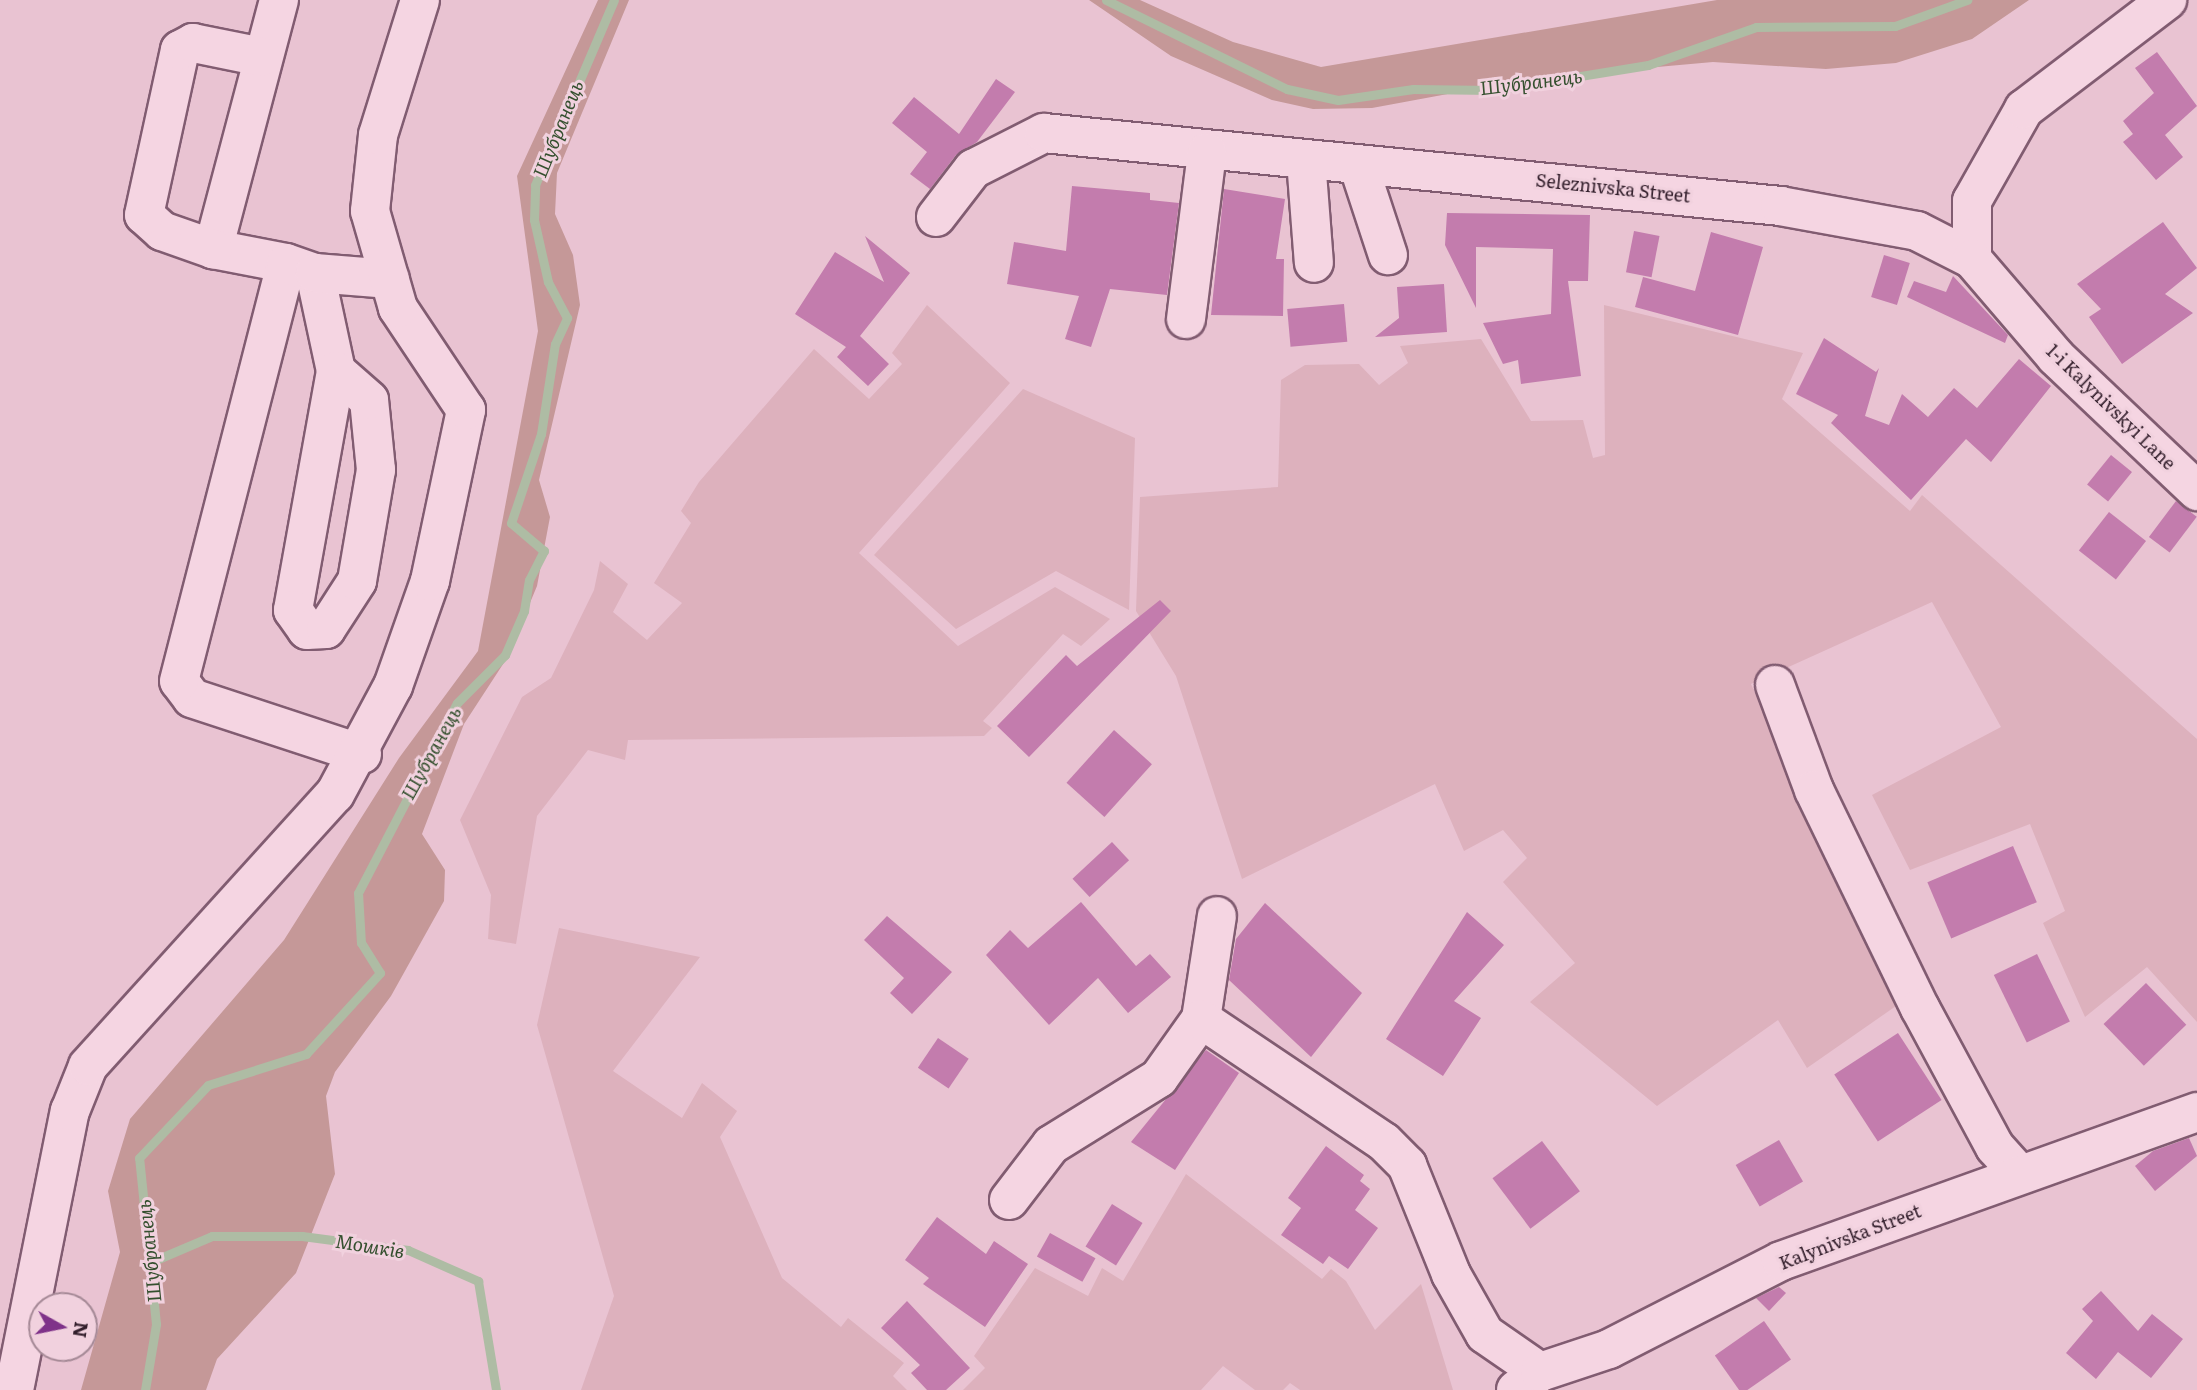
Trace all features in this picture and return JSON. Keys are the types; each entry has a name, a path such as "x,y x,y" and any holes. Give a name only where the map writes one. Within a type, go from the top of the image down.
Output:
{"street":[{"path":"213,249 279,0"},
{"path":"14,1390 70,1111 88,1066 122,1021 262,881 362,754 430,581 466,420 463,401 398,308 370,211 378,135 420,0"},
{"path":"1972,259 1972,201 2024,109 2167,0"},
{"path":"262,57 193,43 180,50 144,215 162,231 213,249 301,268 390,279"},
{"name":"Seleznivska Street","path":"936,217 973,169 1044,133 1208,152 1358,164 1780,206 1917,231 1972,259"},
{"path":"1186,319 1208,152"},
{"path":"1306,160 1314,263"},
{"path":"1358,164 1388,255"},
{"name":"1-i Kalynivskyi Lane","path":"1972,259 2056,357 2197,491"},
{"path":"301,268 336,371 293,610 307,630 326,629 357,581 376,470 369,400 336,371"},
{"path":"301,268 179,681 192,698 362,754"},
{"path":"1775,685 1814,790 1920,1008 1995,1147 2019,1174"},
{"path":"1009,1200 1051,1144 1159,1078 1201,1019 1217,916"},
{"path":"1201,1019 1384,1142 1407,1165 1451,1274 1485,1334 1528,1381"},
{"name":"Kalynivska Street","path":"1528,1381 1609,1349 1782,1261 2197,1112"}],"shaded area":[{"path":"598,0 629,0 557,173 555,214 573,255 580,305 539,480 550,517 537,586 507,658 464,724 422,834 445,870 444,901 391,996 335,1072 326,1096 335,1174 296,1273 217,1359 206,1390 81,1390 89,1362 98,1362 98,1330 120,1252 108,1191 130,1119 284,940 399,758 478,651 538,331 517,176"},
{"path":"1089,0 1140,0 1233,42 1321,67 1717,0 2029,0 1972,39 1896,63 1826,69 1713,62 1534,78 1372,108 1313,109 1272,100 1171,56"},
{"path":"927,305 1010,383 859,553 958,646 1055,587 1110,619 1081,646 1063,634 983,721 992,728 984,736 628,740 625,760 588,750 537,816 516,944 488,939 491,895 460,820 522,697 551,678 594,590 600,561 628,584 613,612 647,640 682,603 654,583 691,523 681,511 699,482 814,349 869,399 902,364 892,353"},
{"path":"1604,305 1803,353 1782,399 1910,511 1922,495 2197,739 2197,1022 2147,967 2085,1017 2043,923 2065,911 2030,824 1910,870 1872,795 2001,727 1932,602 1751,684 1896,1006 1807,1068 1778,1020 1657,1106 1530,1002 1575,963 1503,882 1527,858 1503,830 1464,851 1435,784 1242,879 1176,676 1136,611 1140,497 1278,487 1281,380 1305,365 1359,364 1379,385 1408,363 1400,346 1481,339 1531,421 1583,420 1593,458 1605,455"},
{"path":"1023,389 1135,438 1129,610 1056,571 956,629 874,555"},
{"path":"559,928 700,957 613,1071 682,1118 702,1083 737,1111 720,1137 782,1278 841,1327 848,1318 904,1363 893,1376 907,1390 581,1390 614,1296 537,1025"},
{"path":"1186,1174 1322,1279 1331,1269 1346,1281 1375,1330 1421,1284 1453,1390 1300,1390 1290,1383 1283,1390 1255,1390 1223,1366 1201,1390 963,1390 985,1368 974,1356 1035,1268 1088,1296 1102,1268 1123,1281"}],"building":[{"path":"2157,52 2197,106 2165,135 2183,157 2156,180 2123,142 2133,134 2123,121 2154,93 2135,68"},
{"path":"996,79 1015,92 977,142 956,155 930,189 910,174 927,152 892,123 914,97 959,134"},
{"path":"1072,186 1150,193 1150,200 1179,203 1167,295 1110,289 1091,347 1065,339 1079,296 1007,284 1014,242 1066,251"},
{"path":"1224,189 1285,199 1276,259 1284,259 1283,316 1211,315"},
{"path":"1447,213 1590,215 1588,281 1568,281 1581,376 1521,384 1518,360 1503,364 1483,323 1551,314 1553,249 1476,247 1476,308 1445,245"},
{"path":"2163,222 2197,268 2165,294 2193,313 2122,364 2089,317 2101,309 2077,284"},
{"path":"1634,231 1660,236 1652,277 1626,272"},
{"path":"1711,232 1763,247 1738,335 1635,307 1643,277 1695,291"},
{"path":"865,236 910,273 860,336 889,364 868,386 837,357 846,347 795,314 835,252 884,282"},
{"path":"1884,255 1910,263 1897,305 1871,297"},
{"path":"1953,276 2008,335 2005,343 1907,297 1914,281 1946,292"},
{"path":"1444,284 1447,332 1375,337 1399,318 1397,287"},
{"path":"1344,304 1347,342 1291,347 1287,309"},
{"path":"1824,338 1876,372 1879,368 1865,416 1889,425 1902,394 1928,417 1954,388 1977,408 2019,359 2051,386 1991,462 1966,439 1911,500 1831,423 1838,415 1796,394"},
{"path":"2111,455 2132,472 2108,502 2087,485"},
{"path":"2176,501 2197,517 2170,553 2149,537"},
{"path":"2109,512 2146,541 2116,580 2079,551"},
{"path":"1160,600 1171,611 1029,757 997,726 1066,655 1077,666"},
{"path":"1114,730 1152,764 1104,817 1066,783"},
{"path":"1112,842 1129,860 1090,897 1073,879"},
{"path":"2013,846 2037,902 1951,938 1927,882"},
{"path":"1081,902 1136,966 1150,954 1171,977 1128,1013 1098,978 1049,1025 986,955 1010,930 1028,948"},
{"path":"1265,903 1362,993 1311,1057 1229,980 1236,939"},
{"path":"1467,912 1504,945 1454,1001 1481,1018 1443,1076 1386,1039"},
{"path":"887,916 952,972 912,1014 890,993 904,978 864,940"},
{"path":"2037,954 2070,1021 2027,1042 1994,975"},
{"path":"2146,983 2186,1025 2144,1066 2104,1024"},
{"path":"1898,1033 1942,1100 1878,1141 1834,1074"},
{"path":"938,1038 969,1059 949,1089 918,1068"},
{"path":"1206,1050 1239,1073 1175,1170 1131,1142"},
{"path":"2189,1138 2197,1156 2155,1191 2135,1166 2153,1151"},
{"path":"1779,1140 1803,1182 1760,1207 1736,1165"},
{"path":"1542,1141 1580,1191 1530,1229 1492,1178"},
{"path":"1326,1146 1364,1175 1360,1181 1370,1189 1355,1210 1378,1228 1348,1269 1329,1256 1323,1264 1281,1235 1301,1208 1288,1198"},
{"path":"1112,1204 1143,1223 1116,1265 1086,1246"},
{"path":"937,1217 986,1254 994,1241 1028,1264 985,1327 923,1284 929,1278 905,1260"},
{"path":"1050,1233 1095,1258 1082,1282 1037,1257"},
{"path":"1779,1287 1786,1293 1769,1311 1756,1298"},
{"path":"2101,1291 2138,1331 2152,1314 2183,1339 2151,1378 2118,1352 2096,1379 2066,1353 2093,1321 2082,1309"},
{"path":"907,1301 970,1368 946,1390 927,1390 911,1373 920,1365 881,1328"},
{"path":"1764,1321 1791,1360 1747,1390 1739,1390 1715,1355"}],"waterway":[{"name":"Шубранець","path":"145,1390 156,1324 139,1158 208,1085 306,1054 380,973 361,943 358,893 457,703 505,655 524,611 529,580 544,551 511,523 541,434 555,344 567,318 548,282 534,220 535,185 614,0"},
{"name":"Шубранець","path":"1106,0 1287,89 1338,100 1413,89 1494,90 1648,65 1756,27 1895,26 1967,0"},
{"name":"Мошків","path":"151,1262 212,1236 302,1236 408,1250 478,1281 496,1390"}]}
